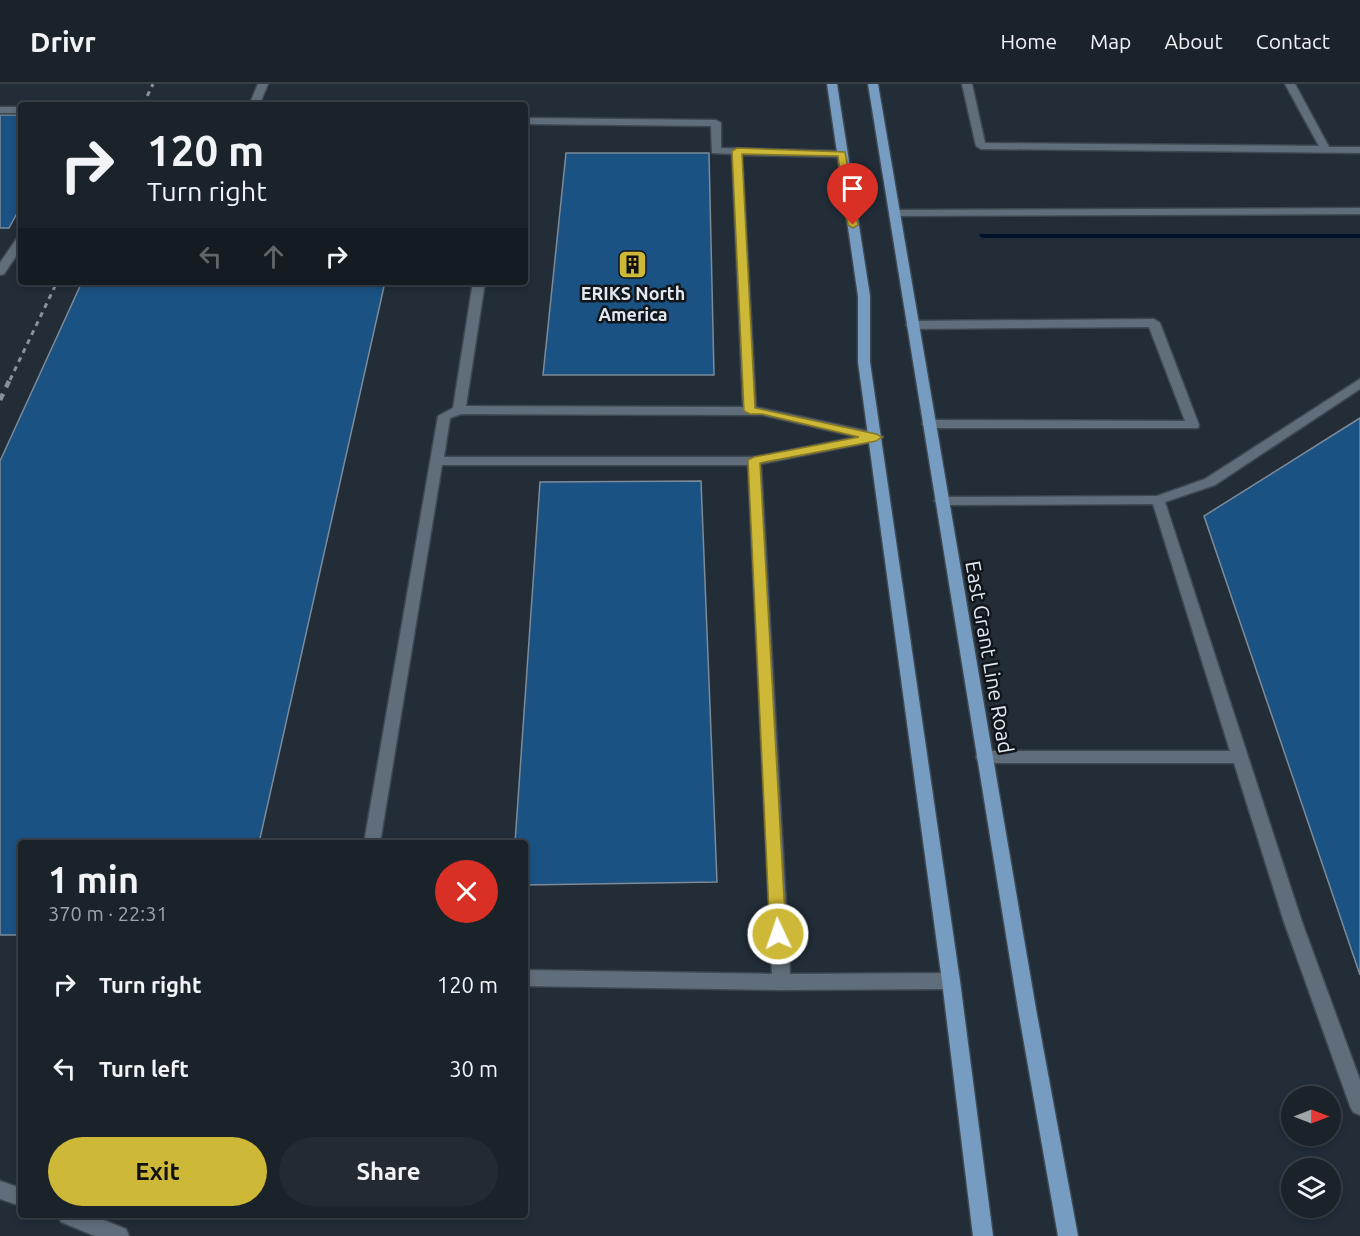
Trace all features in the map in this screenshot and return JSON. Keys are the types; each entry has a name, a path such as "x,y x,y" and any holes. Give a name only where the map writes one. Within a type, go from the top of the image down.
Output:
{"main road":[{"path":"832,84 864,296 864,362 951,981 983,1236"},
{"name":"East Grant Line Road","path":"873,84 984,757 1068,1236"}],"street":[{"path":"256,101 262,84"},
{"path":"968,84 981,147 1360,150"},
{"path":"1290,84 1326,150"},
{"path":"0,110 18,110"},
{"path":"528,121 716,123 716,151 842,154"},
{"path":"737,151 750,411"},
{"path":"894,213 1360,211"},
{"path":"0,272 18,245"},
{"path":"459,410 479,285"},
{"path":"912,325 1154,323 1193,426 928,424"},
{"path":"941,501 1158,500 1210,482 1360,383"},
{"path":"373,840 444,416 459,410 762,411 876,437"},
{"path":"436,461 754,460 876,437"},
{"path":"754,460 781,982"},
{"path":"1158,500 1293,922 1360,1106"},
{"path":"984,757 1240,757"},
{"path":"528,978 781,982 951,981"},
{"path":"0,1190 18,1196"},
{"path":"75,1218 119,1236"}],"building":[{"path":"0,115 18,115 18,212 9,228 0,228"},
{"name":"ERIKS North America","path":"566,153 709,153 714,375 543,375"},
{"path":"81,285 384,285 260,840 18,840 18,935 0,935 0,461"},
{"path":"1360,418 1360,975 1204,516"},
{"path":"701,481 717,882 528,885 528,840 515,840 540,482"}],"waterway":[{"path":"983,236 1360,236"}],"railway":[{"path":"144,102 153,84"},
{"path":"10,380 56,285"},
{"path":"0,400 10,379"}],"place":[{"name":"ERIKS North America","path":"633,264"}],"route":[{"path":"778,934 754,460 876,437 762,411 750,411 737,151 842,154 853,225"}]}
